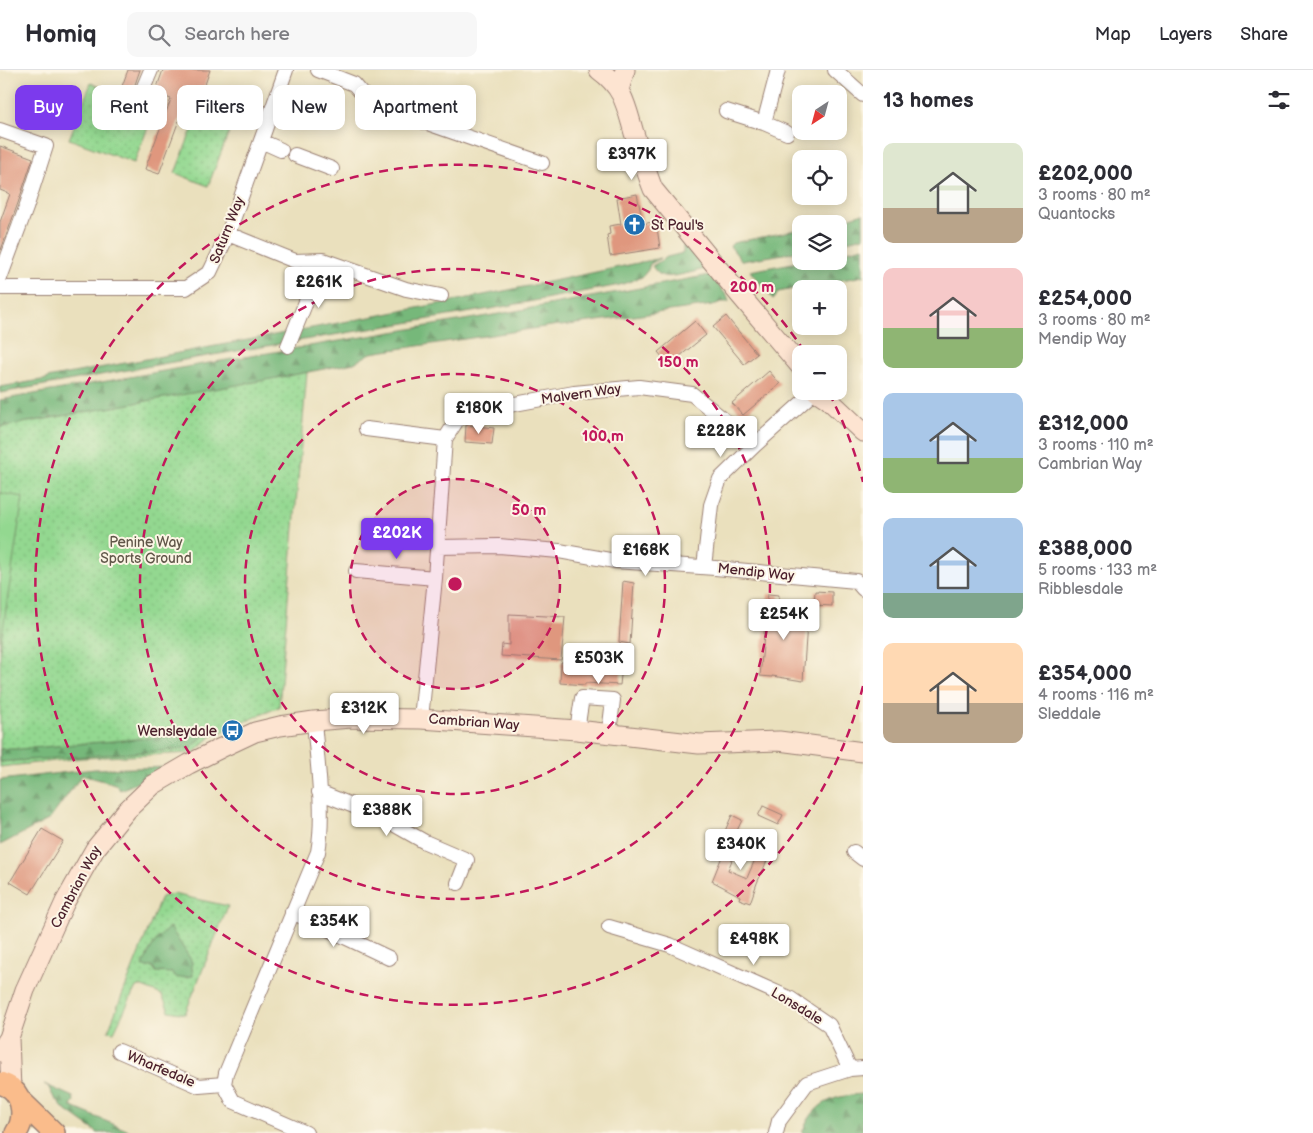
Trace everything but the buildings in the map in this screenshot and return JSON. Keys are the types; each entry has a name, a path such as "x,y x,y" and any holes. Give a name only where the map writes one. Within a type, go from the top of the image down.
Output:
{"main road":[{"path":"10,1091 23,1116 20,1128 16,1133"},
{"path":"10,1091 54,1133"}],"street":[{"path":"145,85 151,70"},
{"name":"Saturn Way","path":"0,288 186,288 210,272 228,234 286,70"},
{"path":"318,70 354,84 370,103 542,163"},
{"path":"599,70 619,90 625,102 653,189 792,356"},
{"path":"619,90 625,70"},
{"path":"764,123 778,70"},
{"path":"836,70 863,95"},
{"path":"726,111 788,133"},
{"path":"0,130 46,146 26,208 0,278"},
{"path":"261,141 281,150"},
{"path":"295,155 332,169"},
{"path":"228,234 295,261 323,260 406,289 441,296"},
{"path":"288,346 323,260"},
{"name":"Malvern Way","path":"421,718 446,439 461,414 574,393 639,387 692,394 755,445"},
{"path":"704,567 711,505 720,479 806,400"},
{"path":"829,400 863,432"},
{"path":"366,429 446,439"},
{"name":"Mendip Way","path":"437,548 499,546 559,551 615,561 856,581 863,589"},
{"path":"356,571 435,578"},
{"path":"577,730 582,698 613,700 609,733"},
{"name":"Cambrian Way","path":"10,1091 5,1045 26,990 66,902 95,848 127,810 153,785 189,764 255,732 314,721 351,718 421,718 577,730 699,744 779,741 863,752"},
{"path":"306,1133 233,1101 224,1084 226,1073 318,852 321,836 314,721"},
{"path":"319,792 380,817 425,842 467,860 458,883"},
{"path":"292,912 389,958"},
{"name":"Lonsdale","path":"609,928 670,945 791,999 829,1025 856,1068"},
{"name":"Wharfedale","path":"119,1051 199,1086 224,1084"},
{"path":"776,1133 779,1121 807,1083 856,1068"}],"green space":[{"path":"91,83 95,85 92,85 92,130 147,130 134,163 69,139 73,130 82,130 82,106"},
{"path":"192,130 224,130 229,132 208,186 175,173"},
{"path":"863,213 863,237 847,241 847,218"},
{"path":"792,231 792,253 742,261 730,246 733,243"},
{"path":"683,246 686,246 705,269 668,276 657,272 652,266 667,257 683,253"},
{"path":"863,247 863,276 842,280 792,280 792,289 778,292 773,299 750,271 792,263 792,270 847,270 847,251"},
{"path":"661,258 650,264 642,277 620,285 0,393 0,387 432,305"},
{"path":"710,275 727,296 729,302 371,353 354,363 0,427 0,400 499,314"},
{"name":"Penine Way Sports Ground","path":"307,372 279,707 212,736 193,753 82,758 0,767 0,427"},
{"path":"0,493 23,497 0,648"},
{"path":"206,733 191,749 0,762 0,749 20,749"},
{"path":"173,767 120,790 115,784 82,775 50,819 0,845 0,780 95,769"},
{"path":"173,894 228,906 185,1014 169,1011 162,995 140,986 136,987 114,1032 108,1031 161,897"},
{"path":"170,927 191,960 193,976 178,978 171,973 156,972 153,967 143,967 153,945"},
{"path":"44,1084 73,1097 74,1101 70,1106 134,1133 98,1133 64,1109 53,1096 48,1086"},
{"path":"863,1094 863,1133 802,1133 812,1114 825,1103 833,1099"}],"place":[{"name":"St Paul's","path":"635,225"},
{"name":"Wensleydale","path":"233,731"}]}
